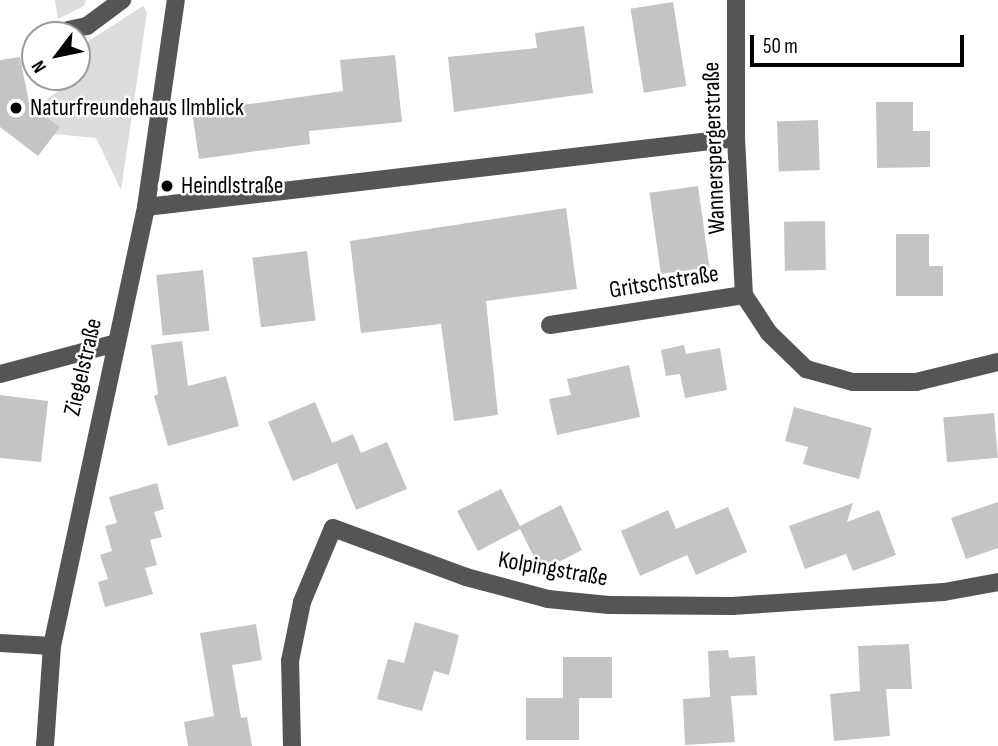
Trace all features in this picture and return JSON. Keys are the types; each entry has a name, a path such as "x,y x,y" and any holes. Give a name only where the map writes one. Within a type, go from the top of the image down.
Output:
{"street":[{"path":"91,22 122,0"},
{"name":"Ziegelstraße","path":"45,746 51,646 113,344 146,207 176,0"},
{"name":"Wannerspergerstraße","path":"736,0 736,138 744,295"},
{"path":"146,207 736,138"},
{"name":"Gritschstraße","path":"550,325 744,295 785,352 806,369 828,377 883,384 916,382 998,362"},
{"path":"0,374 113,344"},
{"name":"Kolpingstraße","path":"292,746 290,661 302,602 333,528 466,578 548,599 609,605 732,606 944,592 998,582"},
{"path":"0,643 51,646"}],"shaded area":[{"path":"55,0 86,0 84,6 58,19"},
{"path":"143,6 147,12 121,190 96,138 54,134 59,126 35,108 58,91 91,91 91,39"}],"building":[{"path":"673,2 686,86 644,93 631,9"},
{"path":"584,26 593,93 454,112 448,57 537,48 535,33"},
{"path":"395,55 402,122 309,131 310,144 199,159 192,112 343,91 340,60"},
{"path":"20,57 21,91 27,91 29,103 60,127 38,156 0,127 0,60"},
{"path":"876,102 913,102 913,131 930,131 930,167 877,168"},
{"path":"818,120 820,170 779,171 777,121"},
{"path":"698,186 709,267 661,274 649,193"},
{"path":"566,208 577,289 486,301 498,415 454,421 441,324 361,333 350,241"},
{"path":"825,221 826,270 785,271 784,222"},
{"path":"896,234 929,234 929,266 943,266 943,296 896,296"},
{"path":"307,251 316,320 261,327 252,258"},
{"path":"203,270 209,331 163,336 156,275"},
{"path":"182,341 188,386 226,376 239,426 168,446 154,396 158,394 151,345"},
{"path":"684,345 686,354 720,348 727,390 685,398 680,374 666,376 661,350"},
{"path":"629,365 640,417 557,435 549,399 571,395 567,379"},
{"path":"0,395 48,401 41,462 0,458"},
{"path":"315,402 332,443 353,434 361,453 387,442 407,489 356,510 337,463 293,481 268,422"},
{"path":"794,407 872,428 859,479 803,464 808,447 785,441"},
{"path":"994,413 998,458 947,462 943,417"},
{"path":"157,483 164,509 154,512 162,537 150,540 157,565 145,568 153,594 105,607 98,582 108,579 100,555 112,551 105,526 117,523 109,497"},
{"path":"501,489 520,526 561,505 582,550 541,571 520,529 478,551 457,511"},
{"path":"998,502 998,548 966,559 951,518"},
{"path":"853,503 847,522 879,510 896,555 853,571 846,554 805,569 789,526"},
{"path":"728,507 747,552 696,575 687,555 640,576 621,531 668,510 676,529"},
{"path":"415,622 459,635 449,675 434,671 422,711 377,699 388,659 404,663"},
{"path":"256,624 262,660 232,665 241,718 247,717 252,746 188,746 184,722 214,716 200,633"},
{"path":"909,644 912,689 886,689 890,736 834,741 830,694 860,691 858,646"},
{"path":"728,650 729,658 755,656 757,695 731,696 735,742 685,745 683,699 710,697 708,651"},
{"path":"563,657 612,657 612,698 563,698"},
{"path":"526,698 579,698 579,740 526,740"}],"place":[{"name":"Naturfreundehaus Ilmblick","path":"16,108"},
{"name":"Heindlstraße","path":"167,186"}]}
